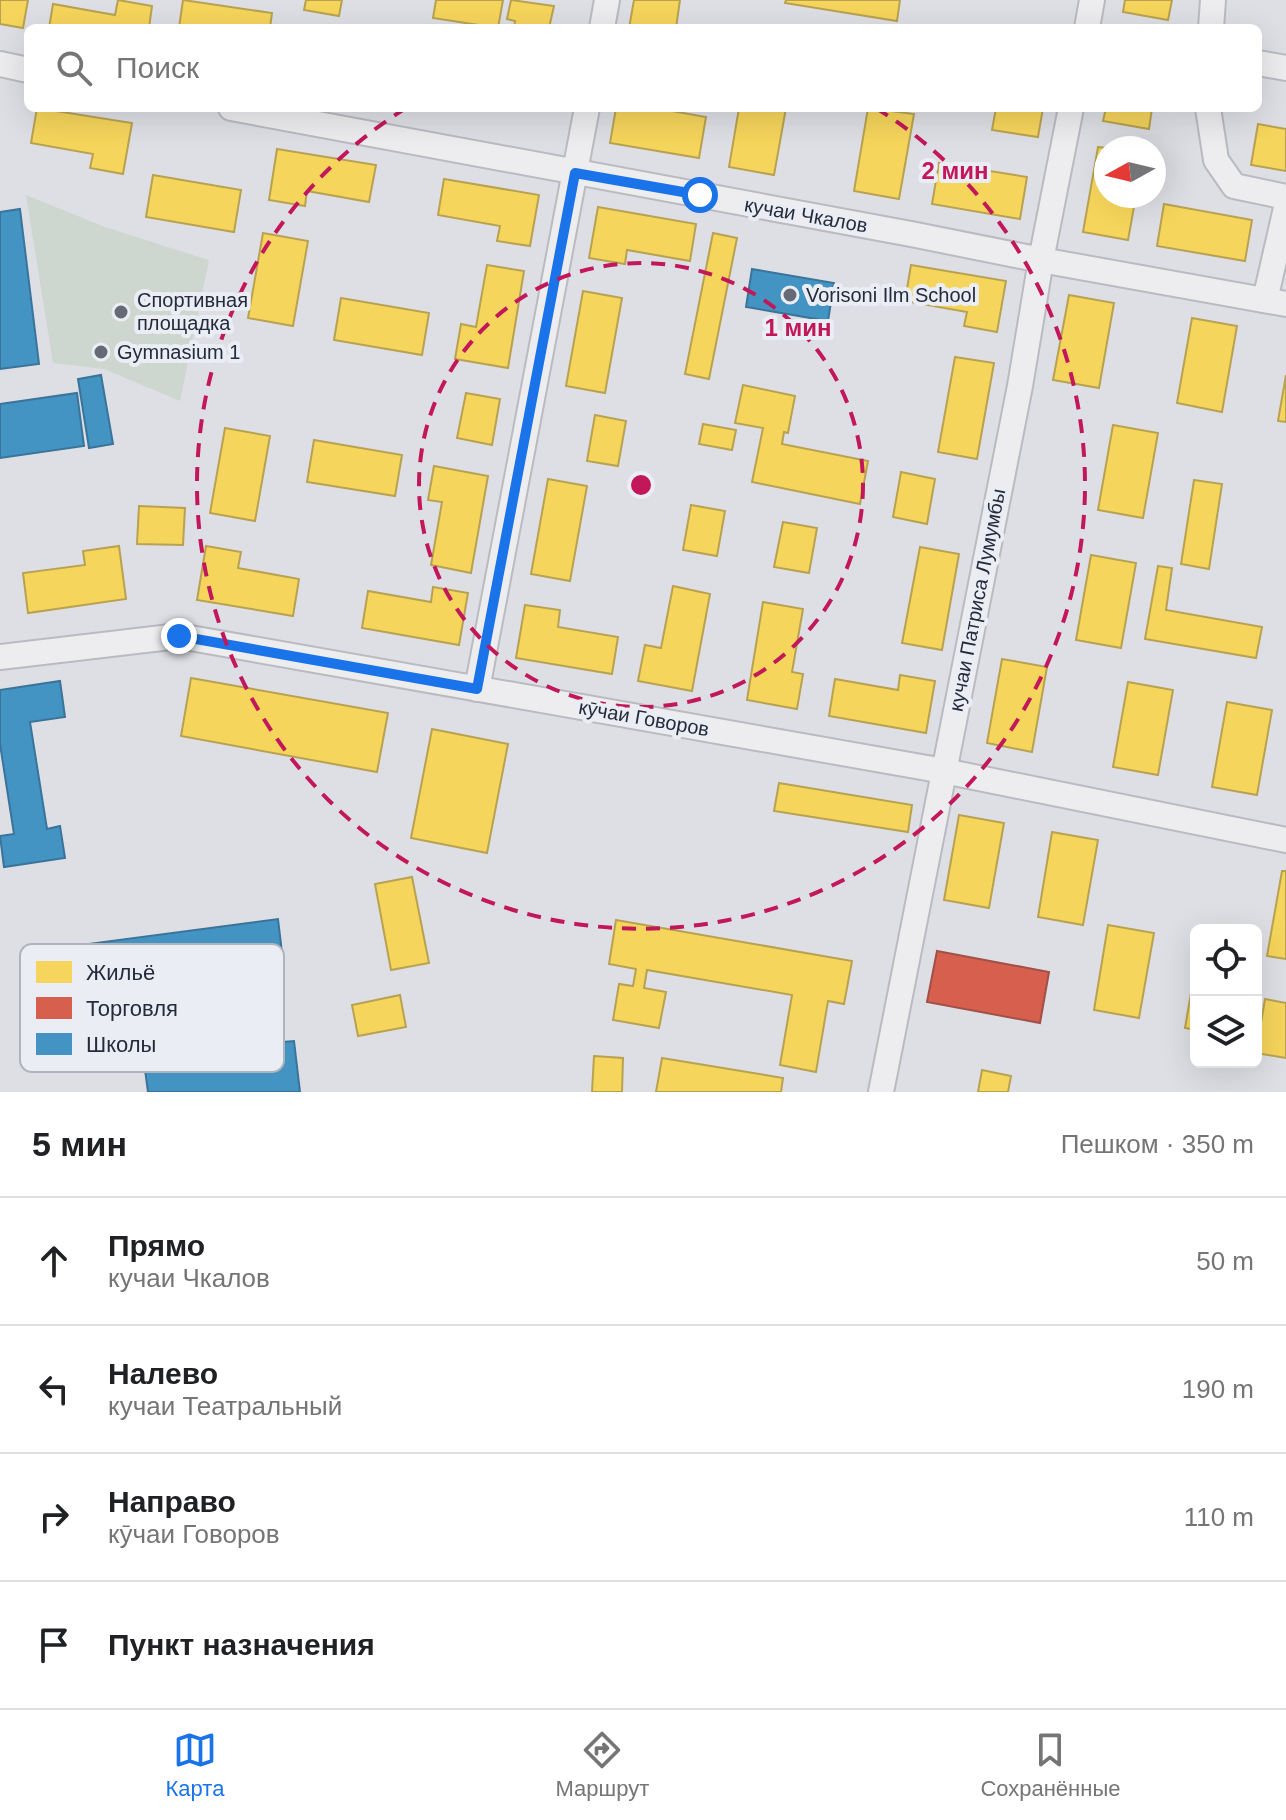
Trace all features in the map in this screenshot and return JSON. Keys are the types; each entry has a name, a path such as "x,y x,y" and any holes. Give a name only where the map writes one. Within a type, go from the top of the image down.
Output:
{"street":[{"path":"603,24 607,0"},
{"path":"1088,24 1092,0"},
{"path":"1211,24 1213,0"},
{"path":"0,64 24,69"},
{"path":"1262,64 1286,68"},
{"name":"кучаи Чкалов","path":"252,112 1276,302"},
{"path":"477,689 586,112"},
{"name":"кучаи Патриса Лумумбы","path":"881,1092 1020,386 1070,112"},
{"path":"1209,112 1216,160 1234,186 1286,197"},
{"path":"1276,302 1286,208"},
{"name":"кӯчаи Говоров","path":"0,657 179,636 944,771 1286,840"}],"shaded area":[{"name":"Спортивная площадка","path":"26,195 105,227 209,260 180,401 104,369 53,363"}],"building: Жильё":[{"path":"0,0 28,0 23,28 0,24"},
{"path":"118,0 152,6 150,24 50,24 53,4 115,15"},
{"path":"183,0 272,13 271,24 180,24"},
{"path":"306,0 342,0 339,16 304,10"},
{"path":"436,0 503,0 499,24 472,24 433,18"},
{"path":"511,0 554,6 550,24 515,24 515,21 507,19"},
{"path":"634,0 680,0 677,24 630,24"},
{"path":"786,0 900,0 897,21 785,3"},
{"path":"1125,0 1172,0 1168,20 1123,12"},
{"path":"36,112 62,112 132,123 123,174 90,168 93,154 31,143"},
{"path":"615,112 678,112 706,117 699,158 610,143"},
{"path":"738,112 785,112 774,175 729,167"},
{"path":"867,112 914,114 899,199 854,191"},
{"path":"995,112 1042,112 1038,137 992,130"},
{"path":"1105,112 1151,112 1149,129 1103,121"},
{"path":"1258,124 1286,129 1286,171 1251,165"},
{"path":"277,149 376,165 369,202 307,191 305,206 269,200"},
{"path":"939,163 1027,177 1020,219 932,204"},
{"path":"1094,170 1094,208 1134,208 1128,240 1083,232"},
{"path":"153,175 241,190 234,232 146,217"},
{"path":"444,179 539,195 530,246 497,241 500,226 438,215"},
{"path":"1166,204 1252,220 1245,261 1157,246"},
{"path":"598,207 696,224 690,261 627,250 625,264 589,258"},
{"path":"263,233 308,241 293,326 248,318"},
{"path":"713,233 737,238 709,379 685,374"},
{"path":"487,265 524,271 508,368 455,359 461,324 476,327"},
{"path":"911,265 1006,281 997,332 964,326 967,312 905,301"},
{"path":"583,291 622,298 605,393 566,386"},
{"path":"1069,295 1114,303 1099,388 1053,380"},
{"path":"341,298 429,313 422,355 334,340"},
{"path":"1192,318 1237,326 1222,412 1177,403"},
{"path":"955,357 994,363 977,459 938,452"},
{"path":"1286,375 1286,422 1278,421"},
{"path":"743,385 795,396 788,433 784,432 782,444 868,461 860,504 752,482 763,428 735,423"},
{"path":"466,393 500,399 492,445 457,438"},
{"path":"595,415 626,421 618,466 587,461"},
{"path":"703,424 736,430 732,450 699,444"},
{"path":"1113,425 1158,433 1143,518 1098,510"},
{"path":"225,428 270,436 255,521 210,513"},
{"path":"314,440 402,455 395,496 307,482"},
{"path":"434,466 488,476 471,573 431,565 442,502 428,500"},
{"path":"901,472 935,479 927,524 893,517"},
{"path":"548,479 587,486 570,581 531,574"},
{"path":"1194,480 1222,484 1209,569 1181,564"},
{"path":"691,505 725,511 717,556 683,550"},
{"path":"139,506 185,508 183,545 137,544"},
{"path":"783,522 817,528 809,573 774,567"},
{"path":"119,546 126,599 28,613 23,573 85,565 83,551"},
{"path":"206,546 241,552 238,568 299,579 293,616 197,600"},
{"path":"920,547 959,554 942,650 902,643"},
{"path":"1091,555 1136,563 1121,648 1076,640"},
{"path":"1158,566 1172,568 1166,610 1262,627 1256,658 1145,639"},
{"path":"673,586 710,594 692,691 638,681 645,645 661,648"},
{"path":"433,587 468,593 459,645 362,628 368,591 431,602"},
{"path":"763,602 803,609 792,672 803,674 797,709 747,700"},
{"path":"525,605 560,610 558,627 618,637 612,674 516,658"},
{"path":"1002,659 1047,667 1032,752 987,743"},
{"path":"900,675 935,681 926,733 829,716 835,679 898,690"},
{"path":"191,678 388,713 377,772 181,736"},
{"path":"1128,682 1173,690 1158,775 1113,767"},
{"path":"1227,702 1272,710 1257,795 1212,787"},
{"path":"432,729 508,744 487,853 411,838"},
{"path":"779,783 912,805 908,832 774,811"},
{"path":"959,815 1004,823 989,908 944,900"},
{"path":"1052,832 1098,840 1083,925 1038,917"},
{"path":"1282,871 1286,871 1286,959 1267,956"},
{"path":"412,877 429,963 391,970 375,884"},
{"path":"616,920 852,961 844,1004 828,1001 816,1072 780,1065 792,995 647,970 644,988 666,992 659,1028 613,1020 619,984 633,986 636,969 609,964"},
{"path":"1108,925 1154,933 1139,1018 1094,1010"},
{"path":"400,995 406,1027 358,1036 352,1005"},
{"path":"1190,999 1190,1029 1185,1028"},
{"path":"1265,999 1286,1003 1286,1058 1262,1054"},
{"path":"594,1056 623,1058 622,1092 592,1092"},
{"path":"662,1058 783,1078 781,1092 656,1092"},
{"path":"982,1070 1011,1076 1008,1092 978,1092"}],"building: Торговля":[{"path":"937,951 1049,972 1040,1023 927,1002"}],"building: Школы":[{"path":"20,209 39,364 0,369 0,212"},
{"name":"Vorisoni Ilm School","path":"752,269 834,283 828,321 746,307"},
{"path":"101,375 113,444 89,448 78,379"},
{"path":"77,393 84,446 0,458 0,404"},
{"path":"60,681 65,717 30,722 47,829 60,826 65,858 4,867 0,836 14,834 0,744 0,690"},
{"path":"278,919 281,944 88,944"},
{"path":"294,1041 300,1092 148,1092 145,1072 284,1072 284,1042"}],"place":[{"name":"Vorisoni Ilm School","path":"790,295"},
{"name":"Спортивная площадка","path":"121,312"},
{"name":"Gymnasium 1","path":"101,352"}],"route":[{"path":"179,636 477,689 575,173 700,195"}]}
